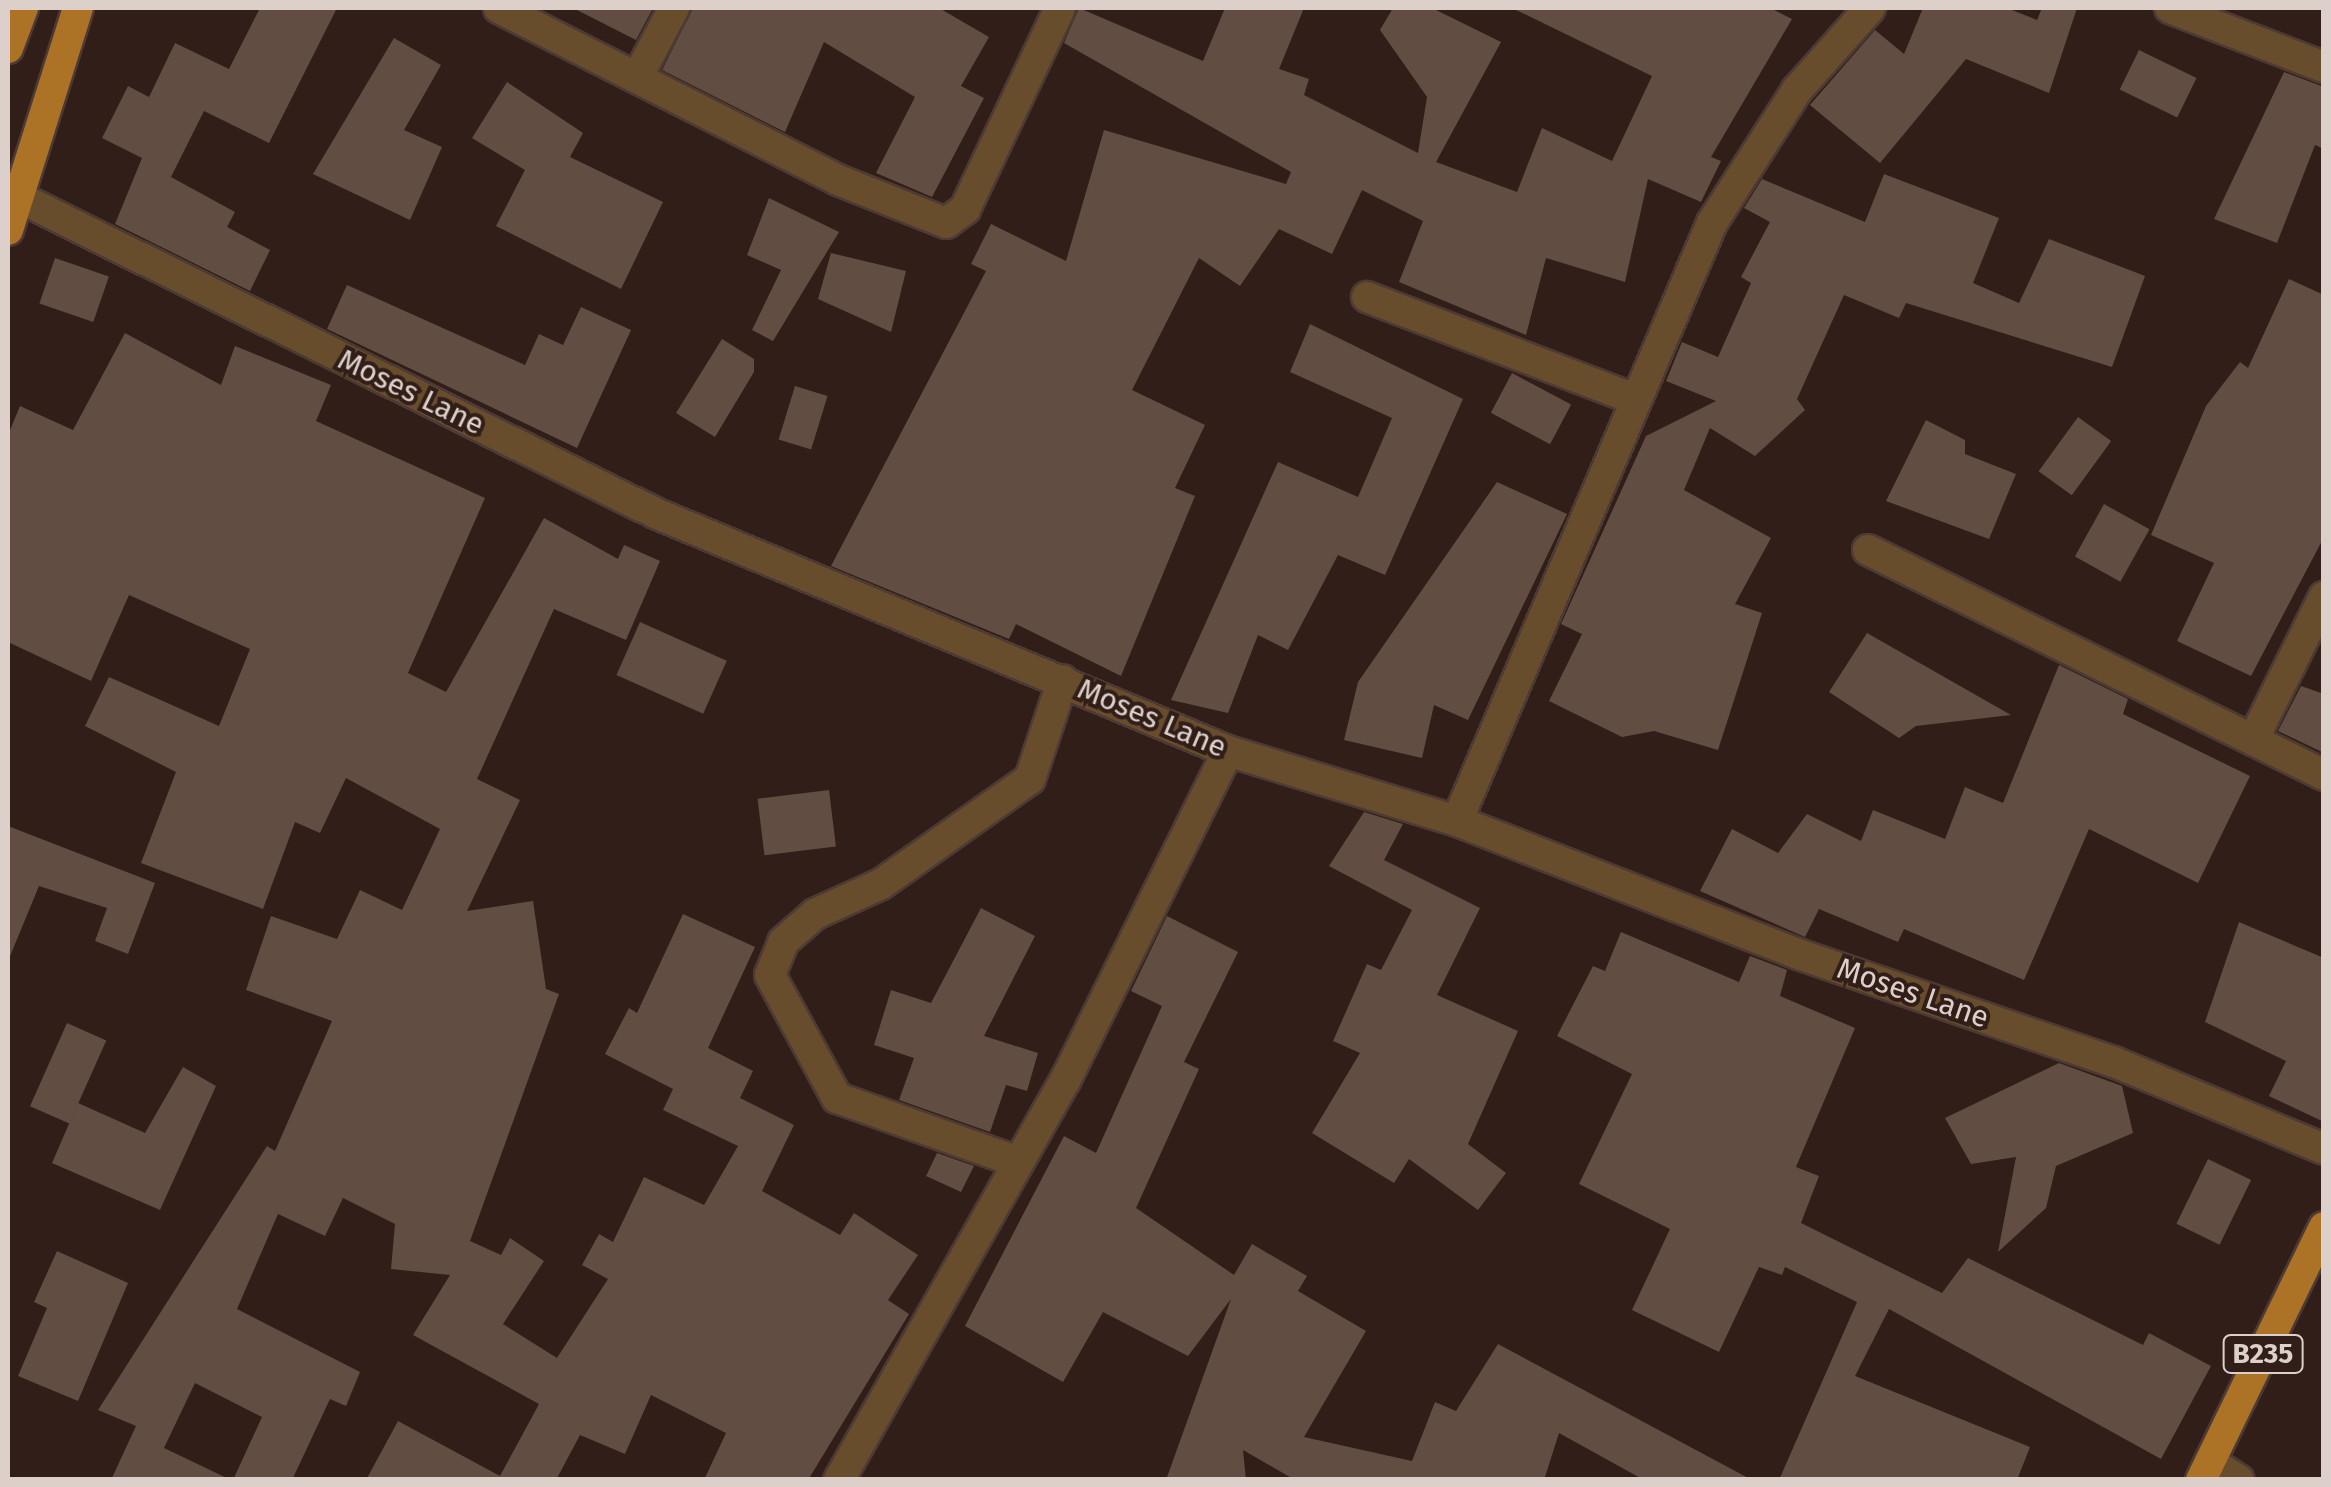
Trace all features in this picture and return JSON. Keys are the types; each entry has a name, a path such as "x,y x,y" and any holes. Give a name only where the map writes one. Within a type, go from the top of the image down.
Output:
{"main road":[{"path":"8,48 23,8"},
{"path":"8,230 78,8"},
{"name":"B235","path":"2206,1471 2324,1227"}],"street":[{"path":"499,8 838,180 946,223 965,208 1060,8"},
{"path":"638,76 674,8"},
{"path":"1457,822 1632,398 1752,152 1870,8"},
{"path":"2170,8 2324,67"},
{"name":"Moses Lane","path":"18,196 655,513 1228,751 1457,822 1798,954 2114,1062 2324,1149"},
{"path":"1367,297 1632,398"},
{"path":"1868,550 2324,775"},
{"path":"2253,740 2324,597"},
{"path":"1018,1162 837,1098 770,975 783,942 815,914 881,884 1030,779 1063,680"},
{"path":"838,1480 1018,1162 1228,751"},
{"path":"2206,1471 2239,1480"}],"building":[{"path":"260,8 337,8 269,143 204,111 171,177 235,212 227,227 270,250 250,291 115,224 142,158 102,138 128,86 149,97 175,43 229,69"},
{"path":"573,8 653,8 636,40"},
{"path":"693,8 939,8 989,37 961,86 984,98 932,197 876,173 915,97 824,42 785,132 662,70"},
{"path":"1079,8 1203,61 1225,8 1304,8 1279,69 1309,79 1304,95 1418,153 1427,97 1380,30 1393,8 1432,8 1501,42 1436,162 1517,192 1542,128 1612,161 1652,76 1512,8 1770,8 1792,19 1711,157 1721,161 1701,202 1648,179 1625,282 1546,258 1526,335 1399,282 1423,221 1362,190 1332,254 1279,229 1240,286 1199,258 1132,390 1205,425 1175,488 1195,496 1121,676 1016,624 1009,639 831,566 986,271 971,264 991,224 1066,261 1104,130 1286,184 1291,172 1064,43"},
{"path":"1923,8 2007,8 2037,20 2042,8 2077,8 2049,93 1966,59 1880,163 1810,105 1875,30 1904,54"},
{"path":"394,38 441,65 404,130 442,147 410,220 313,174"},
{"path":"2139,50 2197,78 2177,118 2120,90"},
{"path":"2284,72 2324,87 2324,149 2315,145 2277,243 2214,219"},
{"path":"507,82 583,133 570,157 663,202 621,289 496,226 525,170 472,138"},
{"path":"1884,174 1999,218 1973,283 2019,303 2049,239 2145,276 2112,367 1906,303 1899,318 1844,295 1797,399 1805,410 1755,456 1710,428 1684,490 1771,538 1735,604 1762,613 1718,750 1654,731 1622,737 1549,701 1582,634 1561,624 1646,436 1716,401 1666,381 1682,342 1718,357 1751,283 1741,277 1770,222 1744,208 1762,179 1865,222"},
{"path":"769,198 839,232 773,341 752,330 781,270 747,255"},
{"path":"831,253 906,271 891,332 818,299"},
{"path":"55,258 109,277 93,322 39,303"},
{"path":"2289,279 2324,295 2324,537 2251,676 2177,641 2214,563 2151,535 2206,406 2240,362 2248,368"},
{"path":"347,285 525,365 539,334 563,345 581,307 631,330 577,448 327,329"},
{"path":"1310,324 1463,399 1385,575 1338,555 1288,650 1258,635 1228,713 1171,700 1278,462 1358,497 1392,418 1290,372"},
{"path":"125,333 221,385 235,346 331,385 316,421 485,498 408,673 446,692 544,518 618,559 624,545 660,561 626,640 554,609 477,779 520,800 467,911 533,901 546,989 559,994 470,1241 501,1255 510,1238 544,1261 503,1324 557,1358 608,1279 582,1265 599,1234 613,1242 644,1177 704,1205 738,1146 663,1110 673,1089 605,1054 629,1008 637,1013 683,914 755,947 708,1048 753,1071 740,1098 794,1125 762,1191 840,1235 854,1213 918,1255 888,1300 909,1314 808,1480 704,1480 726,1433 651,1395 625,1454 580,1435 556,1480 366,1480 398,1421 500,1476 539,1404 413,1335 450,1275 391,1269 395,1224 343,1198 325,1236 278,1214 237,1309 360,1372 346,1406 330,1399 292,1480 233,1480 262,1417 195,1383 164,1448 231,1480 111,1480 136,1426 98,1410 267,1146 275,1151 332,1021 246,990 271,916 337,939 360,890 402,910 440,829 346,778 320,833 295,822 263,909 141,863 176,772 85,726 109,677 219,726 250,649 129,595 91,681 8,642 8,435 20,406 73,430"},
{"path":"722,339 754,359 754,372 715,437 676,413"},
{"path":"1512,373 1571,404 1550,444 1491,413"},
{"path":"795,386 828,396 811,449 779,440"},
{"path":"2078,417 2111,441 2072,495 2039,471"},
{"path":"1926,420 1965,440 1965,454 2016,474 1989,539 1886,501"},
{"path":"1497,482 1567,514 1468,720 1434,705 1422,758 1344,740 1358,682"},
{"path":"2104,504 2149,529 2120,582 2075,556"},
{"path":"640,622 727,661 703,714 616,675"},
{"path":"1867,633 2011,715 1916,726 1899,738 1829,692"},
{"path":"2059,665 2128,699 2123,714 2250,776 2198,883 2089,829 2024,980 1904,929 1898,942 1819,909 1805,937 1700,891 1732,829 1778,853 1807,814 1861,841 1873,810 1945,839 1965,787 2003,803"},
{"path":"2301,686 2324,694 2324,753 2278,731"},
{"path":"829,790 836,847 764,855 758,799"},
{"path":"1364,812 1403,824 1384,860 1480,908 1437,995 1518,1031 1468,1144 1506,1173 1478,1210 1409,1159 1394,1183 1312,1133 1360,1053 1333,1041 1367,964 1381,970 1412,910 1329,866"},
{"path":"8,826 155,883 128,954 95,941 107,908 39,886 8,961"},
{"path":"981,908 1035,936 984,1036 1038,1053 1027,1091 1006,1085 990,1132 899,1100 914,1058 874,1045 891,990 931,1003"},
{"path":"1167,916 1238,952 1184,1062 1199,1069 1136,1208 1234,1275 1252,1244 1307,1276 1298,1291 1366,1331 1304,1437 1412,1461 1435,1402 1456,1411 1498,1344 1752,1480 1644,1480 1559,1433 1544,1480 1295,1480 1243,1450 1246,1480 1166,1480 1231,1299 1188,1356 1103,1312 1063,1382 965,1326 1064,1136 1096,1153 1162,1006 1131,991"},
{"path":"2239,922 2324,958 2324,1122 2269,1096 2286,1061 2205,1022"},
{"path":"1621,932 1739,982 1750,956 1787,970 1780,996 1855,1028 1796,1167 1819,1176 1801,1223 1942,1293 1968,1258 2143,1345 2149,1333 2211,1366 2161,1459 1889,1309 1855,1376 2030,1447 2017,1480 1779,1480 1857,1302 1785,1267 1782,1275 1759,1267 1719,1352 1632,1310 1670,1229 1579,1184 1632,1074 1557,1036 1593,966 1605,971"},
{"path":"67,1023 106,1040 69,1124 30,1106"},
{"path":"2059,1063 2122,1086 2133,1133 2056,1166 2046,1208 1998,1252 2016,1157 1971,1164 1945,1118"},
{"path":"183,1067 216,1086 160,1210 52,1163 78,1103 145,1133"},
{"path":"937,1153 974,1166 961,1192 926,1176"},
{"path":"2208,1159 2251,1180 2220,1245 2176,1224"},
{"path":"57,1251 128,1283 78,1401 18,1376 47,1308 34,1302"}]}
